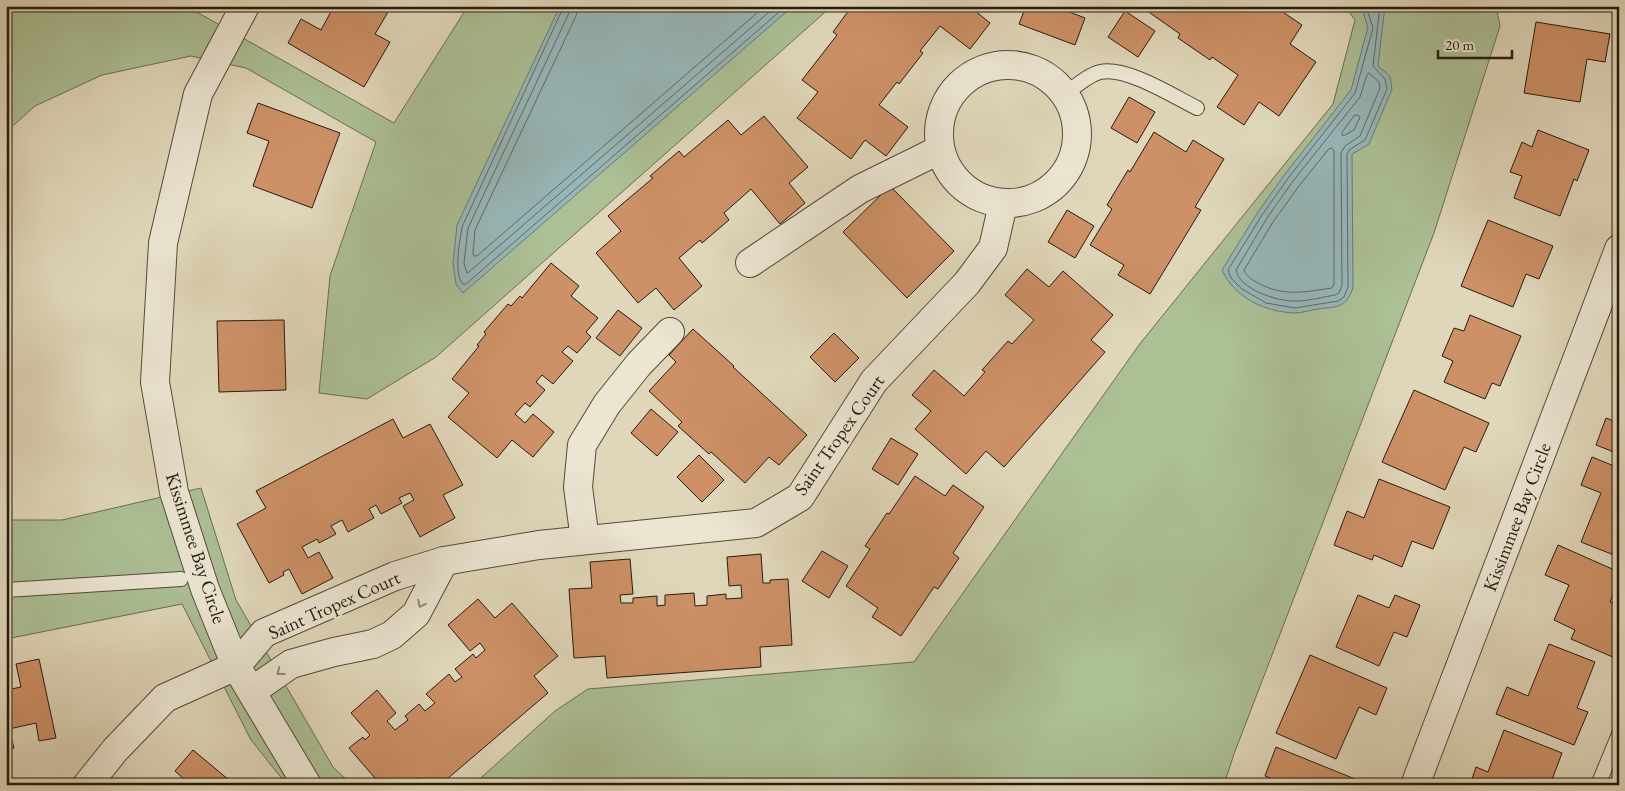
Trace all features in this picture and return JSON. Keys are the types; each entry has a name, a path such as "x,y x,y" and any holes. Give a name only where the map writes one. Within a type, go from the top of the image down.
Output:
{"street":[{"name":"Kissimmee Bay Circle","path":"245,6 198,94 163,243 155,382 174,492 205,589 236,666 308,785"},
{"path":"1002,65 1026,67 1048,78 1064,94 1074,114 1077,136 1073,158 1062,178 1046,193 1026,201 1003,204 982,199 963,187 948,170 940,150 938,126 945,103 959,84 979,71 1002,65"},
{"path":"750,263 860,189 940,150"},
{"name":"Saint Tropex Court","path":"236,666 264,633 395,576 444,561 539,545 756,523 800,497 874,381 966,283 993,248 1003,204"},
{"name":"Kissimmee Bay Circle","path":"1415,785 1619,249"},
{"path":"585,540 578,487 582,445 613,397 639,364 670,332"},
{"name":"Saint Tropex Court","path":"252,691 291,664 373,644 392,635 416,614 444,561"},
{"path":"87,785 115,750 165,698 236,666"}],"lane":[{"path":"1064,94 1100,72 1109,72 1132,76 1197,108"},
{"path":"6,590 181,579"},
{"path":"1598,785 1619,734"}],"green space":[{"path":"6,6 186,6 394,123 468,6 832,6 436,357 367,399 319,393 330,276 376,142 246,68 191,56 102,75 35,106 6,132"},
{"path":"1345,6 1496,6 1500,26 1434,233 1234,754 1224,785 473,785 555,711 588,689 914,662 1139,345 1333,104 1355,20"},
{"path":"201,488 236,600 333,767 352,785 287,785 251,740 182,604 6,639 6,520 62,520"}],"water":[{"path":"560,6 793,6 463,293 456,284 453,263 457,225"},
{"path":"1361,6 1385,6 1378,66 1390,76 1392,89 1369,144 1352,154 1353,288 1347,300 1336,307 1298,313 1273,310 1252,302 1243,296 1228,280 1222,270 1258,212 1285,174 1351,90 1368,27"}],"building":[{"path":"334,6 379,6 388,12 375,34 390,42 364,87 288,43 301,19 321,30"},
{"path":"852,6 969,6 990,23 970,49 940,26 920,51 923,53 899,84 897,82 879,105 908,127 886,156 865,140 851,159 797,118 818,92 802,80 837,35 833,32"},
{"path":"1026,6 1059,6 1059,8 1085,18 1075,45 1019,24"},
{"path":"1144,6 1274,6 1302,25 1290,44 1316,62 1279,116 1259,102 1244,125 1217,107 1238,75 1212,57 1210,60 1178,38 1180,34 1143,8"},
{"path":"1125,11 1155,31 1138,57 1108,37"},
{"path":"1536,22 1610,34 1605,62 1587,59 1580,102 1524,93"},
{"path":"1129,97 1155,112 1137,143 1111,128"},
{"path":"258,103 340,133 312,208 253,186 269,141 247,133"},
{"path":"764,116 808,167 789,183 805,203 780,224 751,189 724,213 729,220 702,243 700,240 679,258 702,286 674,310 656,288 638,303 596,253 621,231 608,216 653,178 650,176 679,151 684,157 728,120 741,135"},
{"path":"1538,130 1589,150 1577,181 1574,179 1560,216 1514,198 1522,176 1510,172 1522,142 1532,147"},
{"path":"1154,132 1186,152 1193,140 1224,159 1195,207 1201,210 1150,294 1118,275 1124,265 1090,245 1112,209 1107,205"},
{"path":"890,186 954,251 907,298 843,232"},
{"path":"1067,210 1094,226 1075,258 1048,242"},
{"path":"1488,220 1553,246 1539,279 1526,274 1513,307 1461,286"},
{"path":"551,263 579,286 571,296 598,318 586,332 591,337 577,353 568,346 562,352 573,361 553,384 542,375 536,382 545,390 530,407 525,403 515,414 525,423 533,414 554,432 533,457 512,440 497,458 448,417 469,393 452,379 479,346 477,345 486,334 484,332 508,304 511,306 520,296 522,298"},
{"path":"1027,269 1049,287 1063,271 1113,315 1091,340 1105,352 1004,467 986,451 966,474 915,429 931,411 912,395 934,370 964,396 985,372 982,370 1008,341 1012,344 1034,320 1005,295"},
{"path":"618,310 642,328 620,356 596,338"},
{"path":"1470,315 1521,336 1500,386 1492,383 1485,399 1444,382 1453,361 1442,356 1454,328 1464,331"},
{"path":"284,320 286,390 219,392 217,321"},
{"path":"693,329 807,435 779,465 769,457 745,483 711,452 709,454 678,426 682,422 649,391 676,362 669,355"},
{"path":"834,333 859,358 835,382 810,357"},
{"path":"1414,390 1489,423 1476,452 1464,447 1445,490 1382,462"},
{"path":"651,409 678,432 657,456 631,433"},
{"path":"1606,418 1619,423 1619,454 1596,445"},
{"path":"393,419 403,438 430,424 463,485 443,495 455,518 420,537 403,506 414,500 410,493 399,498 402,503 381,514 376,505 369,509 374,518 348,532 342,520 331,526 336,534 319,543 317,539 302,547 308,558 319,552 333,578 302,594 289,569 283,572 284,575 269,583 237,524 266,508 256,491"},
{"path":"891,438 918,454 898,485 872,469"},
{"path":"699,455 724,480 702,502 677,477"},
{"path":"1592,457 1619,468 1619,557 1581,542 1601,493 1581,485"},
{"path":"915,476 945,496 953,485 984,507 953,553 959,558 938,589 934,587 901,636 872,617 878,608 846,586 870,549 865,546"},
{"path":"1379,479 1450,507 1433,549 1412,541 1402,567 1374,555 1372,560 1334,545 1347,511 1364,518"},
{"path":"1558,545 1619,572 1619,581 1610,602 1619,606 1619,650 1615,658 1571,639 1575,630 1554,620 1569,585 1545,575"},
{"path":"822,551 848,566 829,598 802,581"},
{"path":"761,554 763,583 770,583 770,580 788,579 792,645 760,647 761,667 607,678 605,656 574,658 569,589 592,588 590,562 630,559 633,594 620,595 621,603 633,603 633,598 657,596 657,606 665,605 665,595 694,593 695,606 707,605 707,596 726,594 726,599 742,598 741,585 729,586 727,557"},
{"path":"1358,595 1389,608 1395,595 1420,605 1407,637 1394,632 1379,666 1336,647"},
{"path":"478,599 495,618 512,603 558,656 534,676 548,693 440,785 424,785 418,778 410,785 381,785 349,748 363,737 365,740 370,735 351,713 377,690 396,713 387,721 395,730 408,720 405,716 419,704 425,711 435,703 426,694 449,674 455,682 462,677 455,669 473,654 476,658 485,650 480,643 470,651 448,625"},
{"path":"1549,644 1595,662 1577,708 1588,712 1574,745 1496,714 1507,687 1528,696"},
{"path":"1310,655 1387,688 1376,715 1359,707 1336,759 1276,733"},
{"path":"39,659 56,738 39,741 36,723 9,729 14,748 6,750 6,687 7,690 21,687 16,664"},
{"path":"1504,730 1562,753 1550,785 1470,785 1476,767 1488,772"},
{"path":"1276,747 1355,779 1353,785 1267,785 1270,778 1265,776"},
{"path":"193,750 235,785 185,785 187,782 175,771"}]}
